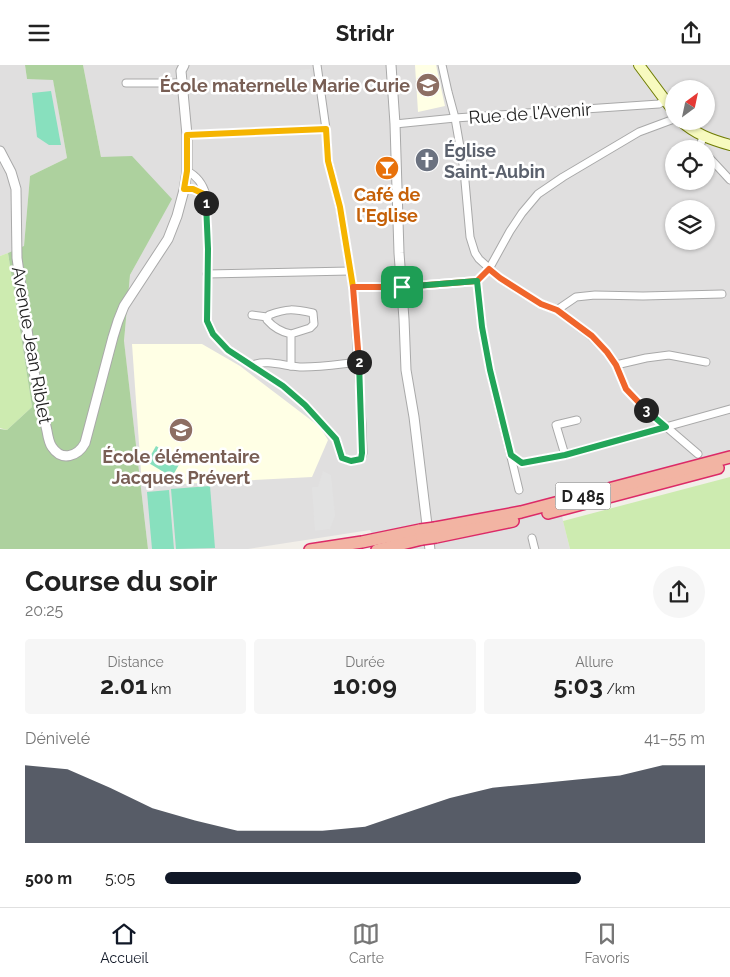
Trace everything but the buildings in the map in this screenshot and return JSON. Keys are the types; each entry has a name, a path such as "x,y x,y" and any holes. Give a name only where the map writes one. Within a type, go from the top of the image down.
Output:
{"highway":[{"name":"D 485","path":"435,533 730,457"},
{"name":"D 485","path":"310,549 421,535 524,519 730,465"},
{"name":"D 485","path":"377,549 421,535"}],"main road":[{"path":"639,65 665,100"},
{"path":"692,130 703,136 730,145"}],"street":[{"name":"Avenue Jean Riblet","path":"0,151 12,173 16,189 18,267 31,357 47,431 53,449 60,454 68,456 82,449 85,443 118,321 124,306 168,239 177,216 187,171 187,135 181,71 184,65"},
{"path":"187,171 194,174 204,187 206,195 208,249 207,321 213,334 228,350 283,386 305,405 336,439 342,458 351,461 361,459 359,362 353,287 340,207 328,161 326,129 317,65"},
{"path":"391,65 406,369 414,417 430,549"},
{"path":"442,65 456,118 464,170 470,237 475,253 500,278 541,304 557,310 592,336 616,365 626,389 642,406 698,453"},
{"path":"126,83 182,83"},
{"name":"Rue de l'Avenir","path":"394,124 659,104 665,100"},
{"path":"353,287 402,287 477,281 489,269 518,219 538,194 562,177 639,132 665,122"},
{"path":"187,135 326,129"},
{"path":"702,140 703,136"},
{"path":"715,164 730,180"},
{"path":"184,189 193,189 206,195"},
{"path":"207,274 350,271"},
{"path":"477,281 482,327 490,370 519,490"},
{"path":"557,310 576,297 594,295 722,294"},
{"path":"252,315 267,317 282,310 293,309 313,313 314,324 310,328 291,334 272,327 267,321 267,317"},
{"path":"291,334 291,366"},
{"path":"616,365 669,355 706,362"},
{"path":"252,365 259,362 291,366 329,366 359,362"},
{"path":"511,455 522,463 565,455 730,409"},
{"path":"565,455 556,425 577,420"},
{"path":"532,538 535,549"}],"shaded area":[{"path":"0,65 25,65 27,79 53,79 67,158 30,176 24,247 0,256"},
{"path":"83,65 730,65 730,452 558,500 570,549 380,549 370,530 248,549 148,549 124,342 130,275 171,199 101,157"},
{"name":"École maternelle Marie Curie","path":"415,65 436,65 445,106 418,112"},
{"path":"310,69 313,83 291,84 291,89 284,90 283,81 297,80 299,70"},
{"name":"École élémentaire Jacques Prévert","path":"132,344 202,344 240,366 320,427 328,440 312,477 142,486"},
{"path":"323,471 331,475 335,516 330,529 315,531 312,487 318,487"}],"green space":[{"path":"25,65 83,65 101,157 132,156 172,199 130,275 124,341 148,549 0,549 0,429 7,430 32,407 8,253 24,246 30,176 67,158 53,80 27,79"},
{"path":"51,91 61,145 49,145 37,137 32,93"},
{"path":"8,253 32,407 7,430 0,428 0,256"},
{"path":"156,446 181,461 172,477 147,462"},
{"path":"730,477 730,549 570,549 563,521"},
{"path":"210,486 215,548 176,549 171,489"},
{"path":"169,490 174,549 152,549 147,492"}],"place":[{"name":"École maternelle Marie Curie","path":"428,85"},
{"name":"Église Saint-Aubin","path":"427,160"},
{"name":"Café de l'Eglise","path":"387,168"},
{"name":"École élémentaire Jacques Prévert","path":"181,430"}],"route":[{"path":"402,287 353,287 340,207 328,161 326,129 187,135 187,171 184,189 193,189 206,195 208,249 207,321 213,334 228,350 283,386 305,405 336,439 342,458 351,461 361,459 362,453 359,362 353,287 402,287 477,281 489,269 541,304 557,310 592,336 616,365 626,389 666,427 565,455 522,463 511,455 490,370 482,327 477,281 439,284 402,287"}]}
